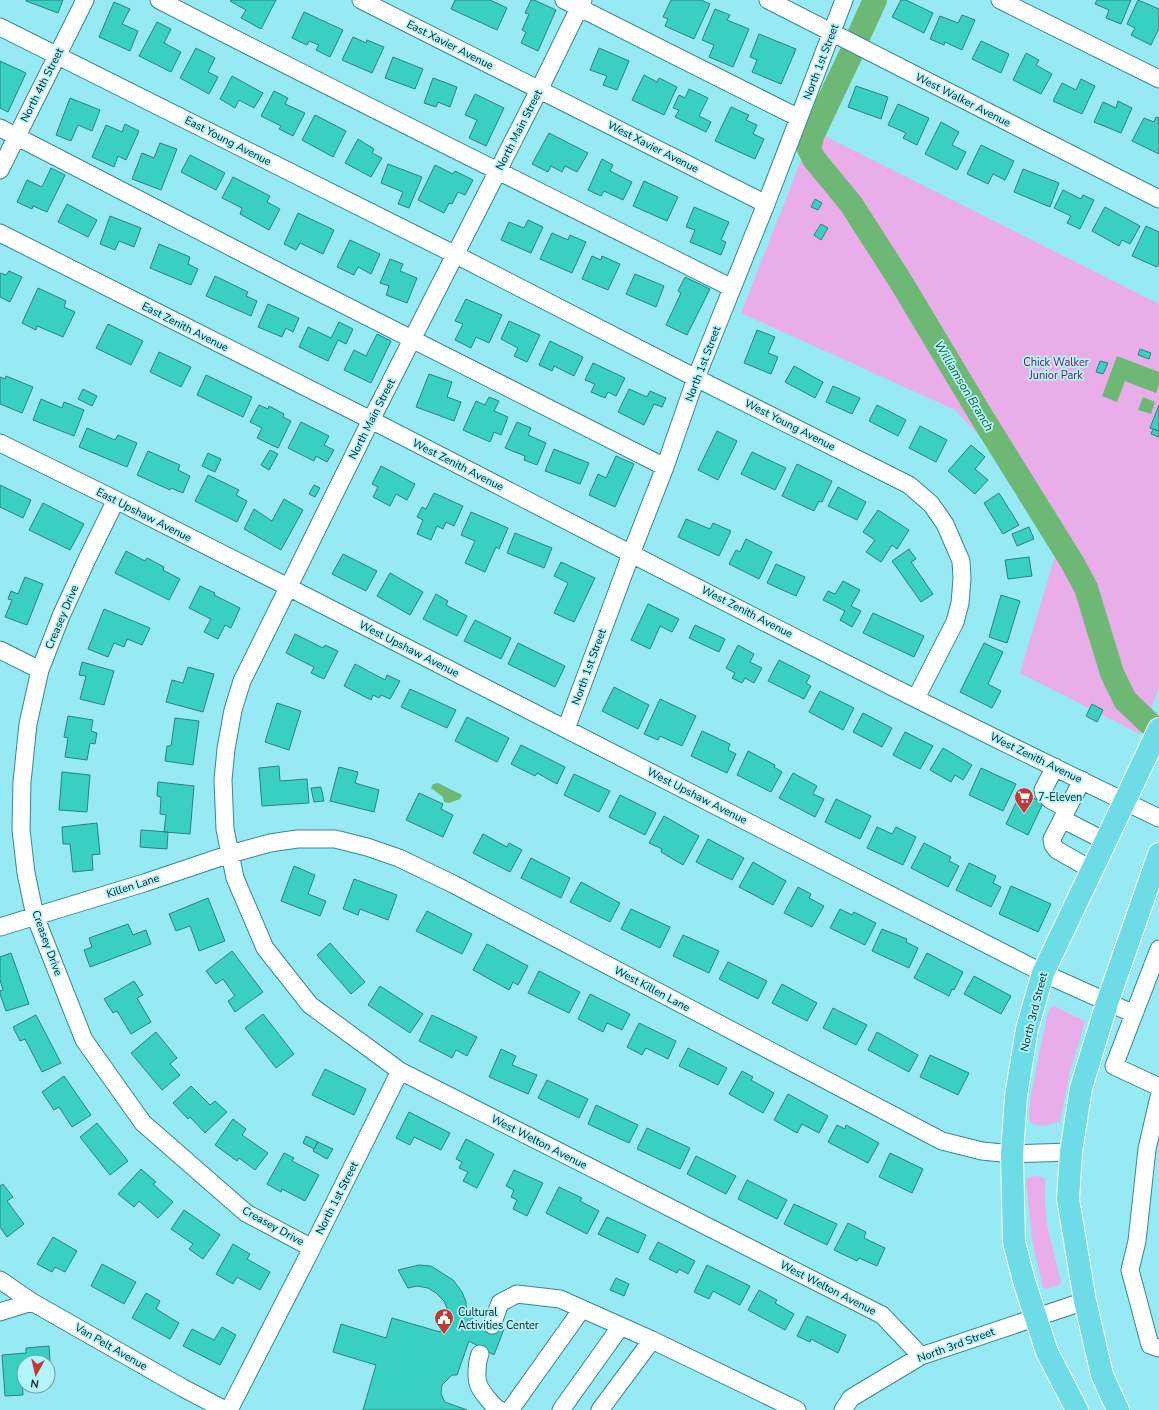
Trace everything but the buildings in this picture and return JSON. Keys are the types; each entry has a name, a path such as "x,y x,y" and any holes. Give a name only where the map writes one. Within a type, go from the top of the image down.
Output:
{"main road":[{"name":"North 3rd Street","path":"1077,1410 1047,1352 1024,1281 1014,1242 1012,1154 1016,1096 1028,1029 1043,973 1159,729"},
{"path":"1118,1410 1102,1376 1085,1301 1068,1199 1071,1152 1081,1088 1107,1003 1159,854"}],"street":[{"name":"North 4th Street","path":"0,170 85,0"},
{"path":"159,0 309,77 732,288"},
{"name":"East Xavier Avenue","path":"361,0 540,90"},
{"path":"564,0 581,4 799,118"},
{"name":"West Walker Avenue","path":"768,0 1159,198"},
{"name":"North 1st Street","path":"566,729 665,467 696,378 766,204 844,0"},
{"path":"1000,0 1159,79"},
{"name":"North Main Street","path":"230,854 225,829 223,780 226,749 233,710 242,681 371,420 540,90 581,4"},
{"name":"East Young Avenue","path":"0,27 456,255"},
{"name":"West Xavier Avenue","path":"540,90 766,204"},
{"path":"0,128 289,277 665,467"},
{"name":"East Zenith Avenue","path":"0,233 371,420"},
{"name":"West Young Avenue","path":"456,255 909,485 931,504 945,524 961,561 962,579 960,603 955,622 916,698"},
{"name":"West Zenith Avenue","path":"371,420 631,554 916,698 1159,818"},
{"name":"East Upshaw Avenue","path":"0,443 288,587"},
{"name":"Creasey Drive","path":"116,500 61,616 40,670 28,724 22,782 21,830 26,873 35,916 84,1040 142,1123 246,1213 312,1248"},
{"name":"West Upshaw Avenue","path":"288,587 1043,973 1134,1014"},
{"path":"0,650 40,670"},
{"path":"1055,767 1043,790 1044,794 1064,814 1105,841"},
{"path":"1082,780 1052,839 1053,845 1057,850 1092,870"},
{"name":"West Killen Lane","path":"230,854 270,843 297,839 335,839 367,847 399,858 454,884 942,1141 982,1151 1012,1154 1071,1152"},
{"name":"Killen Lane","path":"0,927 144,883 230,854"},
{"name":"West Welton Avenue","path":"230,854 235,878 265,948 310,1005 400,1071 882,1316 922,1356"},
{"path":"1159,949 1114,1066 1159,1087"},
{"name":"North 1st Street","path":"227,1410 312,1248 400,1071"},
{"path":"1159,1097 1155,1136 1147,1149 1137,1241 1130,1270 1150,1345 1159,1348"},
{"name":"Van Pelt Avenue","path":"0,1280 32,1302 183,1388 227,1410"},
{"path":"492,1325 500,1303 517,1294 560,1299 652,1340 797,1410"},
{"name":"North 3rd Street","path":"843,1410 851,1398 922,1356 1085,1301"},
{"path":"0,1312 32,1302"},
{"path":"510,1410 582,1309"},
{"path":"562,1410 621,1326"},
{"path":"600,1410 652,1340"},
{"path":"480,1354 478,1360 478,1384 495,1408 500,1410"}],"green space":[{"name":"Chick Walker Junior Park","path":"813,130 1159,304 1159,688 1140,734 1020,673 1055,556 1033,493 955,410 741,313"},
{"path":"1054,1006 1085,1021 1070,1072 1060,1121 1041,1126 1030,1122 1030,1102 1049,1010"},
{"path":"1035,1176 1043,1177 1045,1179 1047,1225 1061,1283 1045,1289 1043,1288 1032,1240 1026,1181 1027,1178"}],"shaded area":[{"path":"1117,356 1159,372 1159,384 1156,393 1125,381 1117,402 1102,396"},
{"path":"1143,397 1155,402 1151,414 1138,410"},
{"path":"438,783 462,795 460,799 449,803 444,802 443,797 431,788 433,784"}],"waterway":[{"name":"Williamson Branch","path":"859,35 875,0"},
{"name":"Williamson Branch","path":"851,54 812,136 809,149 814,159 851,204 901,282 980,414 1072,562 1086,588 1112,673 1125,700 1149,723"}],"place":[{"name":"7-Eleven","path":"1024,814"},
{"name":"Cultural Activities Center","path":"444,1335"}]}
